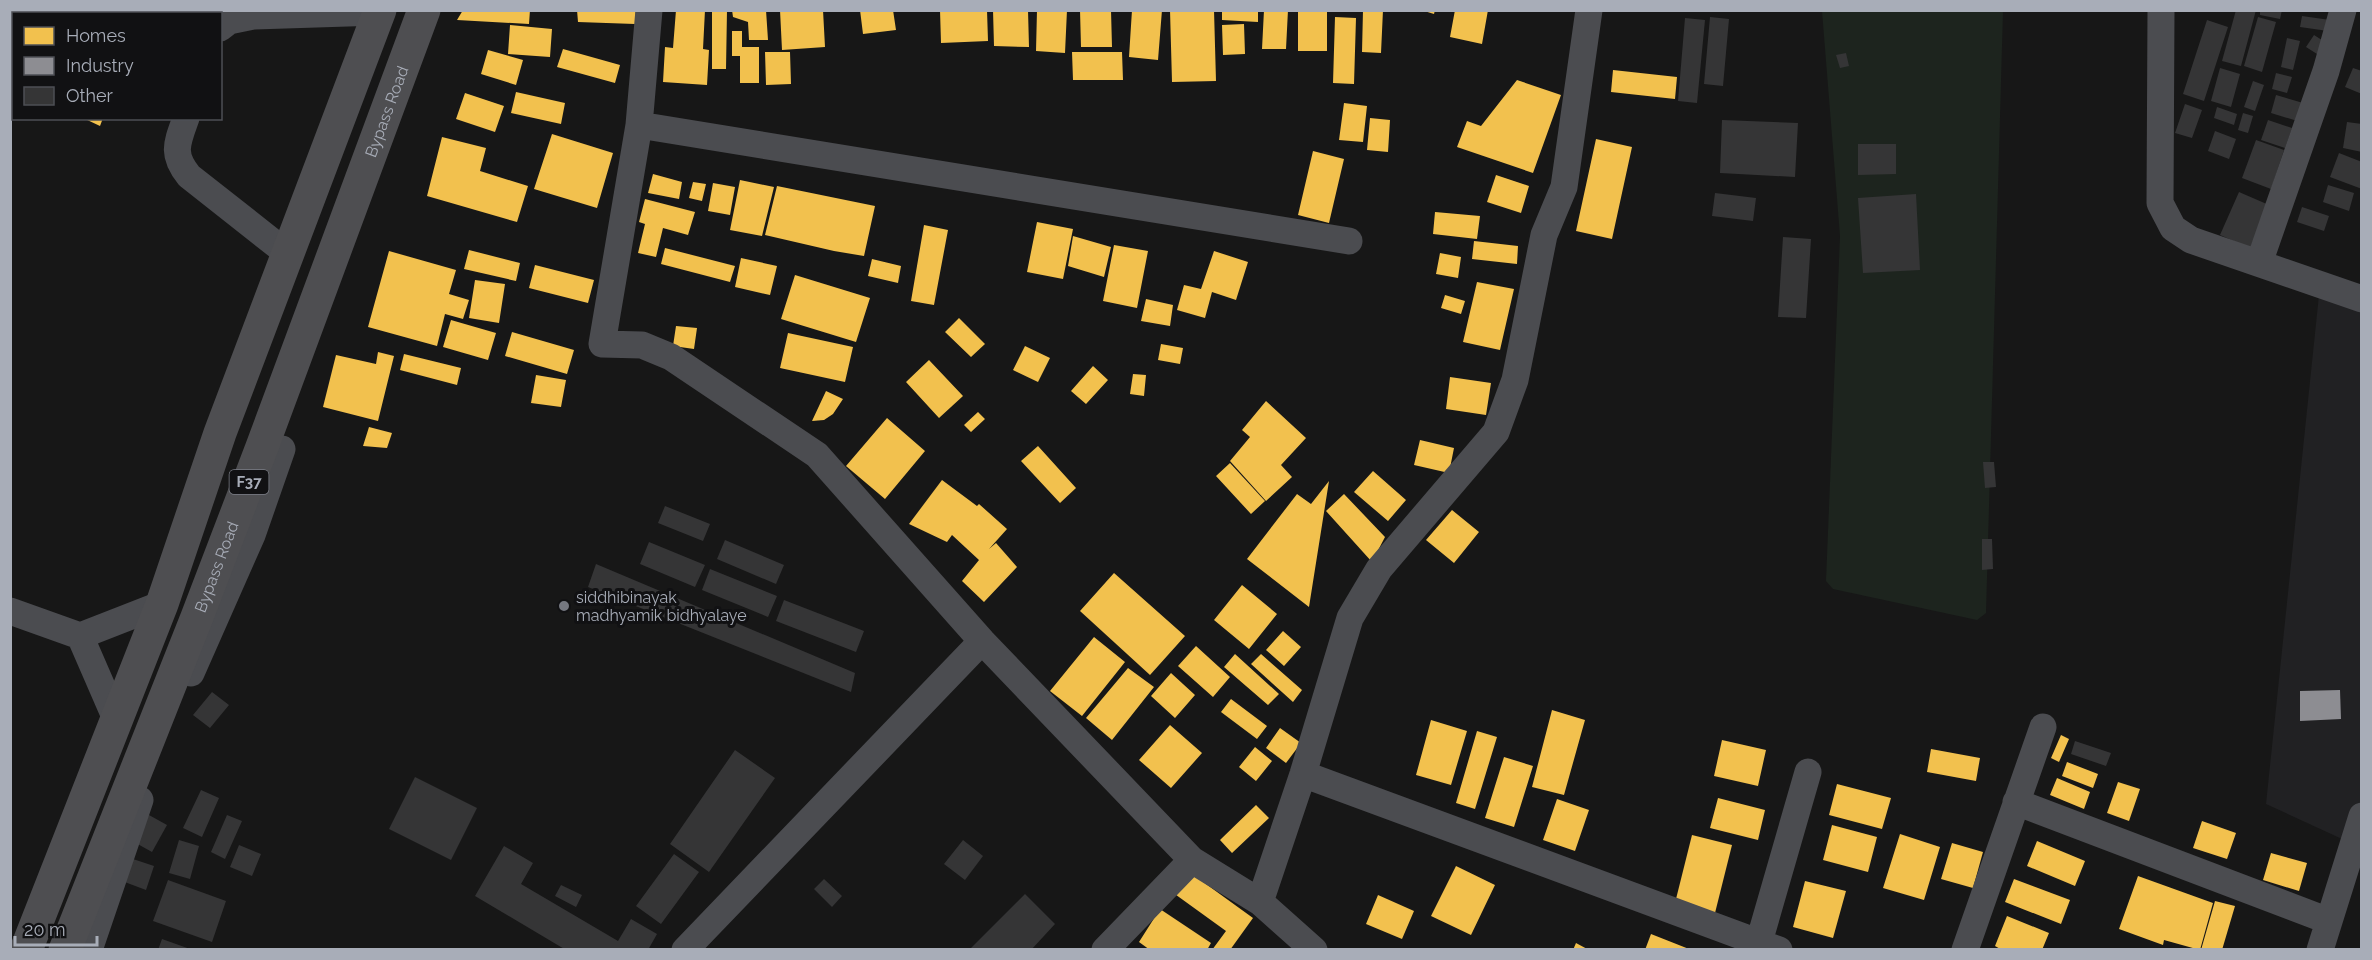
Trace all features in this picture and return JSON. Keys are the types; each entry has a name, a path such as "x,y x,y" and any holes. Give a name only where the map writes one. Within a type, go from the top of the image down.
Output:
{"highway":[{"name":"Bypass Road","path":"65,950 242,500 424,10"},
{"name":"F37","path":"26,950 162,604 220,433 380,11"}],"street":[{"path":"649,10 639,124 602,344 642,345 671,357 817,455 982,641 1192,860 1260,902 1314,950"},
{"path":"1260,902 1303,774 1350,618 1380,569 1496,432 1515,380 1545,235 1564,187 1589,10"},
{"path":"2161,10 2160,203 2173,228 2191,240 2361,299"},
{"path":"2259,262 2326,71 2343,10"},
{"path":"222,26 229,21 254,16 380,11"},
{"path":"185,120 176,147 180,164 184,170 288,254"},
{"path":"639,124 1349,241"},
{"path":"89,950 157,752 252,535 282,449"},
{"path":"10,611 80,636 162,604"},
{"path":"80,636 113,712 117,715"},
{"path":"686,950 982,641"},
{"path":"1965,950 2043,727"},
{"path":"1303,774 1752,944 1808,772"},
{"path":"2016,802 2329,921"},
{"path":"2320,950 2361,816"},
{"path":"1105,950 1192,860"}],"shaded area":[{"path":"1822,11 2003,11 1986,613 1977,620 1833,589 1826,581 1840,236"},
{"path":"2319,295 2361,307 2361,814 2353,844 2266,804"}],"building: Homes":[{"path":"99,10 147,10 146,12 98,12"},
{"path":"463,10 530,10 529,24 457,20"},
{"path":"577,10 636,10 635,24 578,22"},
{"path":"676,10 705,10 703,49 709,50 707,85 663,82 665,47 673,48"},
{"path":"712,10 727,10 726,69 712,69"},
{"path":"732,10 766,10 768,40 749,40 748,22 733,17"},
{"path":"780,10 823,10 825,47 782,50"},
{"path":"860,10 893,10 896,30 863,34"},
{"path":"940,10 987,10 988,41 941,43"},
{"path":"993,10 1028,10 1029,47 994,46"},
{"path":"1037,10 1067,10 1065,53 1036,51"},
{"path":"1080,10 1111,10 1112,47 1081,47"},
{"path":"1132,10 1162,10 1158,60 1129,57"},
{"path":"1170,10 1214,10 1216,81 1172,82"},
{"path":"1222,10 1258,10 1258,22 1222,20"},
{"path":"1264,10 1288,10 1286,49 1262,49"},
{"path":"1298,10 1327,10 1327,51 1298,51"},
{"path":"1363,10 1383,10 1381,53 1362,52"},
{"path":"1421,10 1435,10 1434,14"},
{"path":"1455,10 1488,10 1482,44 1450,37"},
{"path":"1335,17 1356,18 1354,84 1333,83"},
{"path":"1244,24 1245,54 1223,55 1222,25"},
{"path":"510,25 552,29 550,57 508,54"},
{"path":"732,31 742,31 742,47 759,47 759,83 740,83 740,56 732,56"},
{"path":"563,49 620,65 615,83 557,67"},
{"path":"488,50 523,60 516,85 481,74"},
{"path":"765,52 790,52 791,84 766,85"},
{"path":"1072,52 1122,52 1123,80 1073,80"},
{"path":"1613,70 1677,77 1675,99 1611,92"},
{"path":"1517,80 1561,95 1533,173 1457,147 1467,121 1481,126"},
{"path":"516,92 565,103 561,124 511,113"},
{"path":"465,93 504,106 495,132 456,119"},
{"path":"1344,103 1367,106 1363,142 1339,140"},
{"path":"1370,118 1390,120 1388,152 1367,150"},
{"path":"87,120 102,120 100,126"},
{"path":"552,134 613,153 597,208 534,189"},
{"path":"442,137 486,148 480,171 528,186 517,222 427,196"},
{"path":"1596,139 1632,147 1612,239 1576,231"},
{"path":"1313,151 1344,159 1329,223 1298,215"},
{"path":"653,174 682,182 679,199 648,193"},
{"path":"1496,175 1529,186 1521,213 1487,202"},
{"path":"740,180 774,187 762,236 730,230"},
{"path":"693,182 706,184 702,201 689,198"},
{"path":"713,183 735,187 730,215 708,211"},
{"path":"777,186 875,206 864,256 765,235"},
{"path":"645,199 695,212 688,235 663,228 656,257 638,253 645,224 639,222"},
{"path":"1435,212 1480,216 1477,239 1433,234"},
{"path":"1037,222 1073,229 1063,279 1027,272"},
{"path":"924,225 948,230 934,305 911,301"},
{"path":"1073,236 1111,247 1104,277 1068,266"},
{"path":"1474,241 1518,246 1517,264 1472,259"},
{"path":"1114,245 1148,251 1137,308 1103,301"},
{"path":"665,248 735,266 730,282 661,264"},
{"path":"469,250 520,263 516,281 464,269"},
{"path":"389,251 456,270 449,294 469,300 463,319 445,314 437,346 368,327"},
{"path":"1214,251 1248,262 1236,300 1212,292 1205,318 1177,310 1184,285 1201,289"},
{"path":"1440,253 1461,257 1458,278 1436,274"},
{"path":"741,258 777,266 770,295 735,287"},
{"path":"872,259 901,266 898,283 868,276"},
{"path":"535,265 594,280 588,303 529,288"},
{"path":"795,275 870,298 856,342 781,319"},
{"path":"475,280 505,284 499,323 469,318"},
{"path":"1477,282 1514,289 1500,350 1463,342"},
{"path":"1445,295 1465,301 1461,314 1441,308"},
{"path":"1146,299 1173,305 1170,326 1141,321"},
{"path":"959,318 985,344 971,357 945,332"},
{"path":"451,320 496,333 488,360 443,347"},
{"path":"676,326 697,328 694,349 673,346"},
{"path":"512,332 574,350 567,374 505,356"},
{"path":"788,333 853,347 845,382 780,368"},
{"path":"1161,344 1183,348 1180,364 1158,360"},
{"path":"1025,346 1050,358 1038,382 1013,370"},
{"path":"378,352 394,356 378,421 323,407 336,355 376,364"},
{"path":"404,354 461,368 457,385 400,370"},
{"path":"929,360 963,396 939,418 906,382"},
{"path":"1093,366 1108,380 1086,404 1071,391"},
{"path":"1133,374 1146,375 1144,396 1130,394"},
{"path":"536,375 566,380 561,407 531,403"},
{"path":"1450,377 1491,383 1486,415 1446,409"},
{"path":"826,391 843,399 833,414 824,420 812,421"},
{"path":"1266,401 1306,438 1281,465 1292,477 1266,501 1230,461 1250,437 1242,430"},
{"path":"978,412 985,419 971,432 964,425"},
{"path":"887,418 925,451 885,499 846,466"},
{"path":"369,427 392,433 387,448 363,446"},
{"path":"1420,440 1454,448 1449,473 1414,465"},
{"path":"1038,446 1076,488 1060,503 1021,461"},
{"path":"1230,463 1265,501 1251,514 1216,476"},
{"path":"1373,471 1406,500 1388,521 1354,492"},
{"path":"942,480 977,506 979,504 1007,529 989,549 996,543 1017,567 984,602 962,581 979,560 952,535 947,542 909,524"},
{"path":"1329,481 1309,607 1247,559 1297,494 1311,504"},
{"path":"1344,494 1385,537 1372,562 1326,511"},
{"path":"1452,510 1479,532 1454,563 1426,540"},
{"path":"1114,573 1185,636 1150,675 1080,611"},
{"path":"1242,585 1277,614 1249,649 1214,620"},
{"path":"1283,631 1301,647 1284,666 1266,650"},
{"path":"1094,637 1125,662 1082,716 1050,691"},
{"path":"1196,646 1230,677 1213,697 1178,666"},
{"path":"1235,654 1279,694 1268,705 1224,667"},
{"path":"1261,654 1302,690 1293,702 1251,664"},
{"path":"1128,668 1154,687 1112,740 1086,718"},
{"path":"1171,673 1195,695 1175,718 1151,696"},
{"path":"1231,699 1267,726 1257,739 1221,712"},
{"path":"1552,710 1585,720 1564,795 1532,787"},
{"path":"1431,720 1467,731 1451,785 1416,775"},
{"path":"1170,725 1202,753 1171,788 1139,760"},
{"path":"1280,728 1301,743 1286,763 1266,748"},
{"path":"1477,731 1497,737 1475,809 1456,803"},
{"path":"2061,735 2069,739 2059,762 2051,758"},
{"path":"1722,740 1766,750 1758,786 1714,776"},
{"path":"1255,747 1272,761 1256,781 1239,767"},
{"path":"1931,749 1980,758 1976,781 1927,772"},
{"path":"1504,757 1533,766 1514,827 1485,818"},
{"path":"2067,762 2098,774 2093,788 2062,776"},
{"path":"2057,778 2090,792 2084,809 2050,795"},
{"path":"2118,782 2140,789 2129,821 2107,813"},
{"path":"1837,784 1891,798 1882,829 1829,815"},
{"path":"1718,798 1765,810 1758,840 1710,828"},
{"path":"1557,799 1589,810 1575,851 1543,840"},
{"path":"1256,805 1269,818 1232,853 1220,840"},
{"path":"2202,821 2236,833 2227,859 2193,848"},
{"path":"1832,825 1877,837 1868,872 1823,860"},
{"path":"1900,834 1940,847 1924,900 1883,888"},
{"path":"1692,835 1732,845 1715,913 1675,903"},
{"path":"2037,841 2085,861 2075,886 2027,866"},
{"path":"1952,843 1983,852 1973,888 1941,879"},
{"path":"2271,853 2307,863 2299,891 2263,880"},
{"path":"1456,866 1495,885 1471,935 1431,916"},
{"path":"1188,871 1253,918 1230,950 1212,950 1226,931 1172,892"},
{"path":"2138,876 2213,903 2200,950 2164,940 2163,945 2119,929"},
{"path":"2014,879 2070,900 2061,924 2005,902"},
{"path":"1805,881 1846,891 1833,938 1793,927"},
{"path":"1378,895 1414,911 1402,939 1366,924"},
{"path":"2215,901 2235,906 2222,950 2201,950"},
{"path":"1160,909 1211,943 1207,950 1150,950 1139,942"},
{"path":"2007,916 2049,933 2042,950 2002,950 1995,946"},
{"path":"1651,934 1689,949 1689,950 1645,950"},
{"path":"1576,943 1589,950 1573,950"}],"building: Industry":[{"path":"2340,690 2341,719 2300,721 2300,691"}],"building: Other":[{"path":"2236,10 2256,10 2241,66 2222,61"},
{"path":"2260,10 2282,10 2280,19 2260,15"},
{"path":"2302,16 2344,22 2342,33 2300,27"},
{"path":"1710,17 1729,19 1723,86 1704,84"},
{"path":"2258,17 2276,22 2262,72 2244,66"},
{"path":"1685,18 1705,20 1697,103 1678,101"},
{"path":"2207,20 2228,27 2204,101 2183,94"},
{"path":"2314,35 2325,42 2317,54 2306,47"},
{"path":"2287,38 2300,41 2293,70 2281,67"},
{"path":"1846,53 1849,66 1840,68 1836,55"},
{"path":"2220,68 2240,74 2231,107 2211,101"},
{"path":"2353,68 2362,71 2362,94 2345,87"},
{"path":"2276,73 2292,77 2287,93 2272,89"},
{"path":"2253,81 2264,85 2255,111 2244,107"},
{"path":"2276,95 2310,105 2304,123 2271,113"},
{"path":"2185,104 2202,110 2192,138 2175,133"},
{"path":"2217,107 2237,114 2234,125 2214,118"},
{"path":"2243,113 2253,116 2248,133 2238,130"},
{"path":"1722,120 1798,123 1795,177 1720,173"},
{"path":"2268,120 2292,128 2285,148 2261,140"},
{"path":"2347,122 2362,124 2362,152 2343,148"},
{"path":"2215,131 2236,139 2229,159 2208,151"},
{"path":"2256,140 2284,150 2271,189 2242,178"},
{"path":"1858,144 1896,144 1896,174 1858,175"},
{"path":"2339,153 2362,162 2362,189 2330,177"},
{"path":"2328,185 2354,193 2349,211 2323,202"},
{"path":"2239,192 2269,205 2250,248 2220,235"},
{"path":"1715,193 1756,198 1753,221 1712,216"},
{"path":"1916,194 1920,270 1863,273 1858,198"},
{"path":"2302,207 2329,216 2324,231 2297,222"},
{"path":"1783,237 1811,239 1806,318 1778,317"},
{"path":"1983,462 1994,462 1996,487 1985,488"},
{"path":"665,506 710,524 703,541 658,523"},
{"path":"1982,539 1992,539 1993,569 1982,570"},
{"path":"725,540 784,565 776,584 717,559"},
{"path":"649,542 705,565 695,587 640,564"},
{"path":"596,564 855,673 851,692 588,587"},
{"path":"710,569 777,596 768,617 702,590"},
{"path":"784,600 864,631 856,652 776,621"},
{"path":"212,692 229,705 210,728 193,715"},
{"path":"2075,741 2111,753 2106,766 2071,754"},
{"path":"735,750 775,778 709,872 670,844"},
{"path":"415,777 477,808 451,860 389,829"},
{"path":"201,790 219,798 202,837 183,828"},
{"path":"149,815 167,825 152,852 134,842"},
{"path":"227,815 242,821 225,859 211,852"},
{"path":"179,840 199,846 190,879 169,873"},
{"path":"963,840 983,856 965,880 944,864"},
{"path":"239,845 261,854 252,876 230,867"},
{"path":"504,846 533,863 521,884 618,941 631,919 657,934 648,950 566,950 475,896"},
{"path":"674,854 699,872 661,924 636,906"},
{"path":"130,858 154,866 146,890 122,881"},
{"path":"824,879 842,896 832,907 814,889"},
{"path":"168,880 226,901 212,942 153,921"},
{"path":"561,885 582,895 576,907 555,896"},
{"path":"1025,894 1055,924 1031,950 969,950"},
{"path":"162,939 190,949 190,950 158,950"}],"place":[{"name":"siddhibinayak madhyamik bidhyalaye","path":"564,606"}]}
